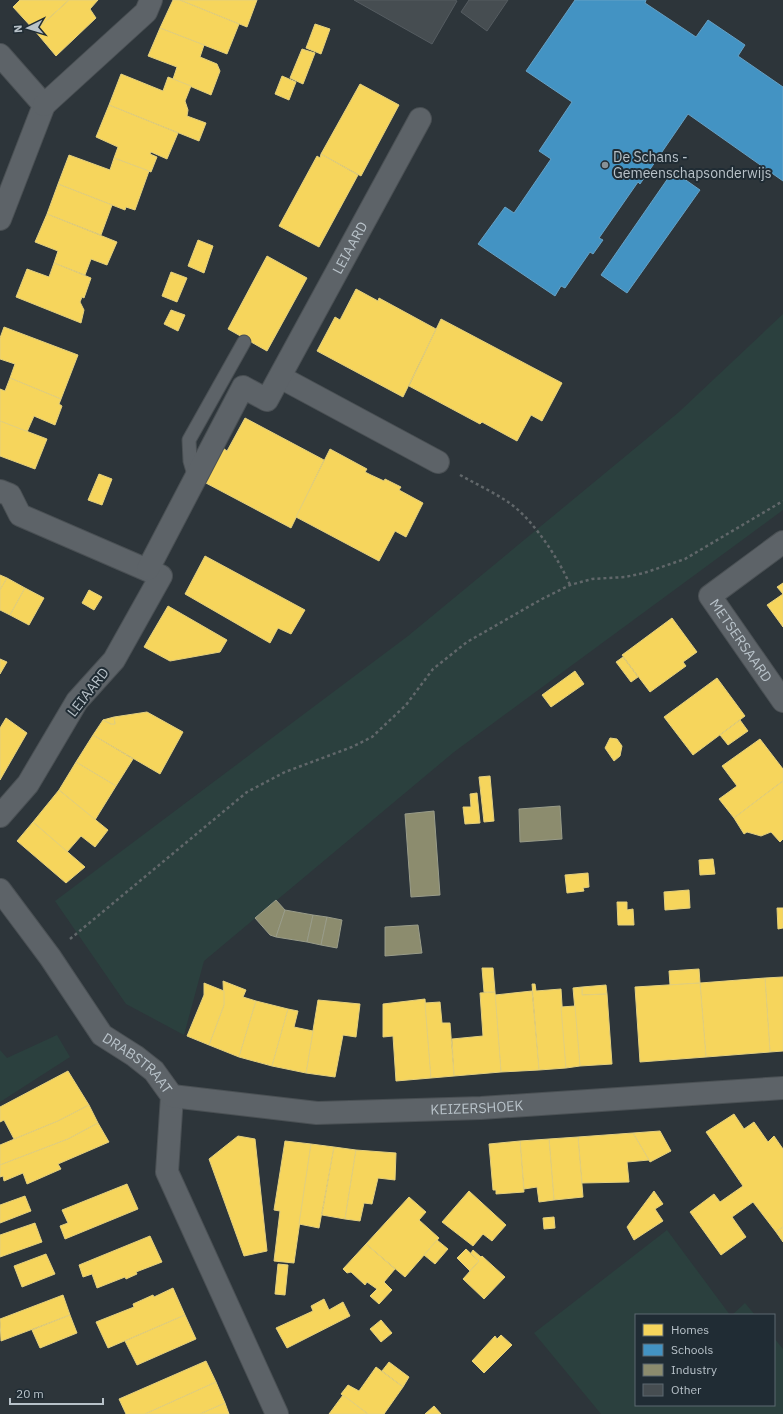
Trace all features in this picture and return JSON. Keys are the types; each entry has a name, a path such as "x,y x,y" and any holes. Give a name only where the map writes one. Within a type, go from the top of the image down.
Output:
{"street":[{"path":"0,219 44,105 146,12 151,0"},
{"path":"0,55 44,105"},
{"name":"LEIAARD","path":"148,569 243,387 267,400 420,119"},
{"path":"280,377 438,462"},
{"name":"LEIAARD","path":"0,491 10,495 20,515 148,569 161,576 114,660 77,701 28,784 0,816"},
{"name":"METSERSAARD","path":"783,542 710,596 783,701"},
{"name":"DRABSTRAAT","path":"4,903 50,957 102,1035 135,1056 154,1071 172,1096 167,1172 277,1414"},
{"name":"KEIZERSHOEK","path":"172,1096 317,1113 480,1108 783,1088"}],"lane":[{"path":"195,478 188,453 190,440 244,342"}],"path":[{"path":"438,462 510,503 541,536 555,556 570,585"},
{"path":"50,957 247,792 285,772 352,747 372,737 401,710 433,669 448,655 467,642 570,585 592,579 625,577 644,573 686,559 783,501"}],"green space":[{"path":"783,314 783,510 454,752 204,961 184,1035 126,1004 55,901 408,636 679,412"},
{"path":"57,1035 70,1057 0,1102 0,1050 7,1058"},
{"path":"667,1230 729,1314 635,1314 635,1406 775,1406 775,1339 783,1349 783,1414 601,1414 534,1333"},
{"path":"745,1303 754,1314 733,1314"}],"building: Homes":[{"path":"20,0 69,0 35,31 13,7"},
{"path":"69,0 98,0 90,9 96,18 56,56 35,31"},
{"path":"173,0 180,0 239,24 227,54 160,28"},
{"path":"180,0 257,0 247,27"},
{"path":"315,24 330,29 321,54 306,48"},
{"path":"160,28 204,45 200,57 217,64 220,71 211,95 173,79 177,67 148,56"},
{"path":"302,49 315,53 303,84 290,78"},
{"path":"121,74 163,91 168,77 191,86 185,101 188,110 187,116 206,123 199,141 109,105"},
{"path":"282,76 296,82 289,100 275,94"},
{"path":"360,84 399,105 361,176 321,154"},
{"path":"109,105 178,133 167,159 151,152 150,154 157,157 151,172 114,158 118,147 96,137"},
{"path":"321,154 358,175 319,247 279,226 317,156 320,158"},
{"path":"69,155 110,170 114,158 149,171 135,210 126,207 125,210 58,184"},
{"path":"58,184 112,205 101,235 47,214"},
{"path":"47,214 117,242 107,265 91,259 85,275 54,263 58,251 35,242"},
{"path":"198,240 213,246 204,273 188,266"},
{"path":"267,256 307,278 267,351 228,329"},
{"path":"54,263 91,278 84,298 82,297 80,302 84,310 81,323 16,297 27,269 49,277"},
{"path":"171,272 187,278 177,302 162,296"},
{"path":"356,289 378,301 379,298 436,329 403,397 317,351 335,317 340,320"},
{"path":"171,310 185,315 178,331 164,324"},
{"path":"441,319 562,383 542,421 531,415 517,441 482,422 480,424 409,386"},
{"path":"4,327 78,355 61,399 10,378 15,364 0,359 0,338"},
{"path":"10,378 61,399 59,404 62,406 55,425 34,416 27,432 0,421 0,389 5,391"},
{"path":"245,418 324,460 291,528 204,482 223,448 227,451"},
{"path":"0,421 47,439 35,469 0,456"},
{"path":"330,449 367,469 365,472 384,481 385,479 401,487 399,490 423,503 406,537 395,531 379,561 296,517"},
{"path":"99,474 112,479 102,505 88,500"},
{"path":"205,556 305,610 291,634 278,628 270,643 185,594"},
{"path":"0,575 7,578 0,590"},
{"path":"7,578 25,588 10,615 0,610 0,590"},
{"path":"783,583 783,594 777,587"},
{"path":"25,588 44,598 29,625 10,615"},
{"path":"89,590 102,597 94,610 82,603"},
{"path":"783,594 783,627 767,605"},
{"path":"168,606 227,640 220,652 170,661 144,647"},
{"path":"672,618 697,652 683,662 686,666 650,692 622,655"},
{"path":"623,657 638,677 631,682 616,662"},
{"path":"0,659 7,662 0,674"},
{"path":"575,671 584,684 551,707 542,695"},
{"path":"717,678 745,716 693,755 664,717"},
{"path":"147,712 183,732 160,774 93,735 103,720 111,724 115,724 114,717"},
{"path":"114,717 115,724 111,724 103,720"},
{"path":"6,718 27,733 0,780 0,728"},
{"path":"740,720 748,731 728,745 720,735"},
{"path":"93,735 133,759 116,786 76,762"},
{"path":"610,738 617,739 622,746 620,756 614,761 605,748"},
{"path":"760,739 783,769 783,781 734,818 719,799 737,786 722,766"},
{"path":"76,762 116,786 95,820 59,790"},
{"path":"490,776 494,821 484,822 479,777"},
{"path":"783,781 783,839 780,842 771,832 761,836 747,832 744,834 734,818"},
{"path":"59,790 108,830 95,847 81,836 67,852 33,822"},
{"path":"477,793 480,823 465,824 463,807 471,807 470,794"},
{"path":"33,822 85,867 66,883 17,841"},
{"path":"713,859 715,874 700,875 699,860"},
{"path":"588,873 589,887 583,888 584,891 567,893 565,875"},
{"path":"689,890 690,908 665,910 664,892"},
{"path":"617,902 627,902 627,910 633,909 634,925 618,925"},
{"path":"777,908 783,908 783,928 778,929"},
{"path":"482,968 493,968 495,992 484,992"},
{"path":"699,969 700,983 670,985 669,971"},
{"path":"783,977 783,1051 770,1052 765,978"},
{"path":"765,978 770,1052 706,1057 700,983"},
{"path":"223,981 246,990 243,997 256,1001 239,1057 209,1045 224,1005"},
{"path":"204,983 224,991 224,1005 209,1045 187,1036 204,995"},
{"path":"700,983 706,1057 640,1062 635,987"},
{"path":"532,984 535,984 536,991 561,989 566,1068 539,1070"},
{"path":"606,985 607,994 582,995 582,987"},
{"path":"582,987 582,995 607,994 612,1064 580,1066 573,988"},
{"path":"532,991 539,1070 501,1072 495,995"},
{"path":"495,992 501,1072 454,1076 452,1039 483,1036 480,993"},
{"path":"425,999 431,1078 396,1081 393,1036 383,1037 383,1004"},
{"path":"318,1000 360,1004 356,1037 343,1035 335,1077 306,1073"},
{"path":"256,1001 288,1009 272,1066 239,1057"},
{"path":"440,1002 442,1023 450,1023 454,1076 431,1078 425,1003"},
{"path":"575,1006 580,1066 566,1068 561,1007"},
{"path":"288,1009 298,1011 294,1027 313,1031 306,1073 272,1066"},
{"path":"68,1071 89,1105 58,1121 14,1139 4,1120 0,1122 0,1107"},
{"path":"89,1105 98,1123 68,1139 0,1165 0,1145 58,1121"},
{"path":"734,1114 744,1129 754,1122 768,1142 774,1136 783,1149 783,1227 776,1232 753,1202 732,1217 746,1237 721,1255 690,1212 714,1194 720,1202 743,1186 706,1132"},
{"path":"98,1123 109,1142 58,1164 61,1169 27,1184 23,1173 4,1181 3,1176 0,1177 0,1165 68,1139"},
{"path":"660,1131 671,1151 650,1162 633,1133"},
{"path":"633,1133 649,1160 627,1162 629,1182 582,1183 578,1137"},
{"path":"238,1136 255,1139 267,1251 244,1256 209,1159"},
{"path":"578,1137 583,1197 554,1200 549,1139"},
{"path":"549,1139 554,1200 539,1202 537,1187 524,1189 520,1141"},
{"path":"285,1141 311,1144 294,1263 274,1261 280,1211 274,1210"},
{"path":"520,1141 524,1192 496,1194 496,1190 493,1190 489,1144"},
{"path":"311,1144 334,1147 319,1228 299,1224"},
{"path":"334,1147 356,1150 345,1219 322,1215"},
{"path":"356,1150 396,1153 395,1180 378,1178 372,1204 364,1203 360,1221 345,1219"},
{"path":"127,1184 138,1209 65,1239 60,1226 68,1223 62,1210"},
{"path":"469,1191 506,1225 492,1241 483,1234 473,1246 442,1222"},
{"path":"654,1191 663,1204 655,1209 663,1221 634,1240 627,1227"},
{"path":"25,1196 31,1211 0,1223 0,1205"},
{"path":"409,1197 426,1212 419,1220 439,1238 405,1277 366,1244"},
{"path":"554,1217 555,1228 544,1229 543,1218"},
{"path":"35,1223 42,1242 0,1257 0,1235"},
{"path":"783,1227 783,1242 776,1232"},
{"path":"150,1236 162,1262 136,1272 137,1274 126,1279 125,1277 97,1288 92,1274 83,1277 79,1265"},
{"path":"437,1240 448,1249 435,1264 424,1255"},
{"path":"366,1244 395,1269 384,1282 392,1290 379,1304 370,1296 377,1289 367,1282 365,1285 351,1272 347,1273 343,1269"},
{"path":"466,1249 479,1261 470,1271 457,1258"},
{"path":"473,1250 481,1257 482,1256 505,1277 484,1299 463,1279 479,1261 471,1253"},
{"path":"46,1254 55,1274 22,1287 14,1266"},
{"path":"278,1264 288,1265 285,1295 275,1294"},
{"path":"173,1288 185,1315 108,1348 96,1322 134,1307 133,1304 153,1295 154,1297"},
{"path":"63,1295 70,1315 1,1341 0,1319"},
{"path":"324,1299 329,1310 343,1302 350,1316 287,1348 276,1328 313,1311 311,1306"},
{"path":"70,1315 77,1333 40,1348 32,1330"},
{"path":"185,1315 196,1339 137,1365 125,1341"},
{"path":"381,1320 392,1333 381,1342 370,1329"},
{"path":"501,1335 512,1345 484,1373 472,1361 495,1336 497,1339"},
{"path":"206,1361 216,1382 145,1414 126,1414 119,1399"},
{"path":"389,1362 409,1377 403,1387 382,1371"},
{"path":"376,1367 403,1387 384,1414 368,1414 341,1394 348,1385 359,1391"},
{"path":"216,1382 225,1403 200,1414 145,1414"},
{"path":"343,1395 368,1414 329,1414"},
{"path":"225,1403 229,1414 200,1414"},
{"path":"434,1406 441,1414 425,1414"}],"building: Schools":[{"path":"575,0 646,0 645,3 696,37 708,20 745,45 738,56 783,87 783,181 688,114 640,184 638,182 599,238 603,240 593,254 590,252 565,288 561,286 555,296 478,244 505,207 514,213 551,159 539,151 572,102 526,71"},
{"path":"673,171 700,190 627,293 601,275"}],"building: Industry":[{"path":"560,806 562,839 520,842 519,809"},
{"path":"434,811 440,895 411,897 405,814"},
{"path":"276,900 285,910 276,937 270,935 255,918"},
{"path":"285,910 313,915 307,942 276,937"},
{"path":"313,915 327,917 321,945 307,942"},
{"path":"327,917 342,920 337,948 321,945"},
{"path":"418,925 422,953 385,956 385,927"}],"building: Other":[{"path":"354,0 455,0 457,1 432,44"},
{"path":"469,0 508,0 487,31 461,12"}],"place":[{"name":"De Schans - Gemeenschapsonderwijs","path":"605,165"}]}
